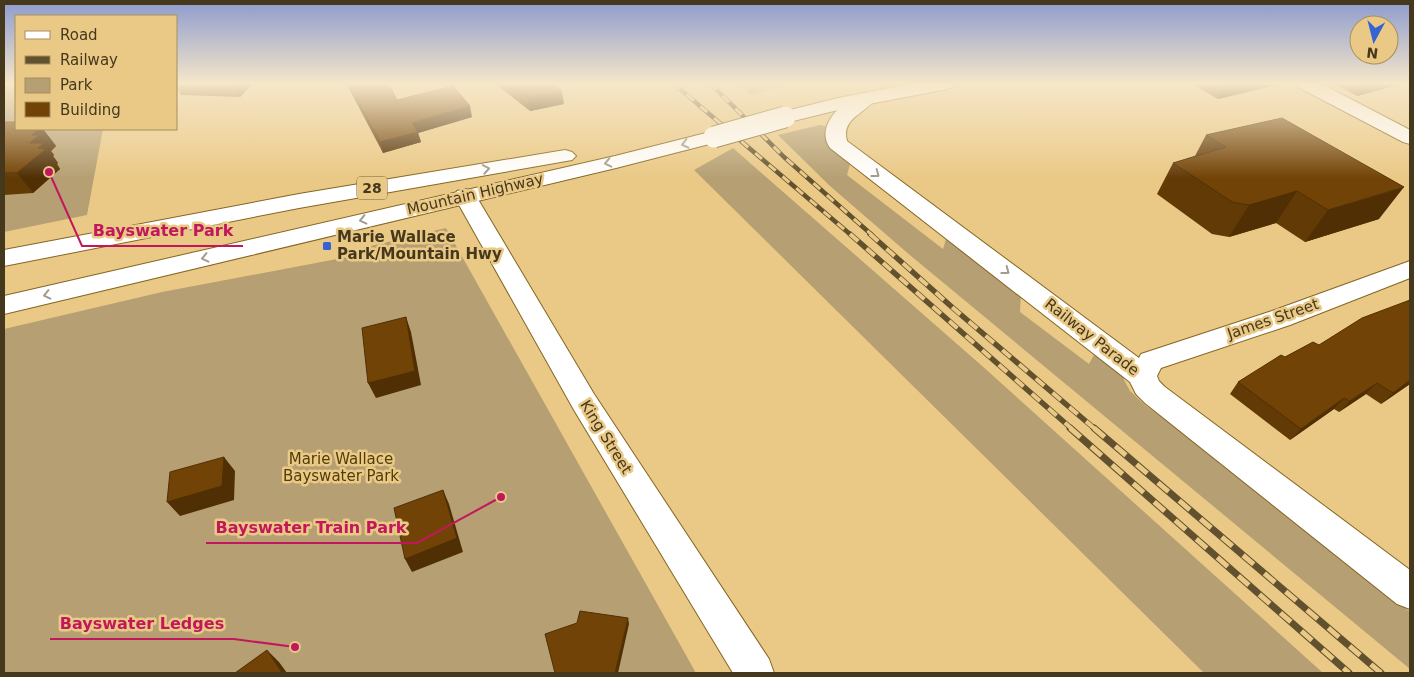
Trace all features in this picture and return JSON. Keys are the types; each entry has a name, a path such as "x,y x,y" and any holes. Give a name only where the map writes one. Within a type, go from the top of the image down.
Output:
{"main road":[{"name":"Mountain Highway","path":"4,305 616,162 707,131 768,115"},
{"name":"Railway Parade","path":"844,115 834,131 837,144 1143,376 1146,386 1154,395 1410,592"},
{"path":"1365,115 1410,138"},
{"name":"Mountain Highway","path":"4,258 170,224 707,131"},
{"path":"170,224 458,185 465,196"},
{"name":"King Street","path":"465,196 584,402 755,673"},
{"name":"James Street","path":"1143,376 1150,361 1281,318 1410,269"}],"green space":[{"path":"4,115 15,115 15,130 103,130 87,215 4,232"},
{"path":"820,125 826,126 827,140 832,148 851,161 847,175 943,249 947,236 1021,293 1020,312 1089,364 1095,353 1121,365 1124,380 1130,391 1145,405 1192,439 1410,612 1410,669 911,256 830,186 778,135"},
{"path":"733,148 981,365 1323,673 1204,673 694,170"},
{"name":"Marie Wallace Bayswater Park","path":"446,228 696,673 4,673 4,329 162,292 358,255 358,249"}],"building":[{"path":"365,115 441,115 412,123 418,132 380,142"},
{"path":"1282,118 1404,187 1328,210 1297,191 1249,205 1232,202 1173,163 1226,147 1206,135"},
{"path":"4,122 15,122 15,130 38,130 32,135 39,135 30,143 44,143 38,148 46,149 17,173 4,173"},
{"path":"1410,300 1410,380 1393,393 1377,383 1350,401 1344,398 1301,429 1238,382 1281,355 1285,357 1313,342 1319,345 1362,318"},
{"path":"406,317 415,371 368,383 362,328"},
{"path":"224,457 222,486 167,502 170,472"},
{"path":"443,490 457,538 405,559 394,508"},
{"path":"580,611 628,618 615,673 555,673 545,634 577,623"},
{"path":"267,650 282,673 235,673"}],"railway":[{"path":"710,115 851,235"},
{"path":"742,115 784,157 872,235"},
{"path":"850,234 1072,429"},
{"path":"870,234 953,308 1095,429"},
{"path":"1070,428 1349,673"},
{"path":"1094,428 1381,673"}],"place":[{"name":"Bayswater Park","path":"49,172"},
{"name":"Marie Wallace Park/Mountain Hwy","path":"327,246"},
{"name":"Bayswater Train Park","path":"501,497"},
{"name":"Bayswater Ledges","path":"295,647"}]}
